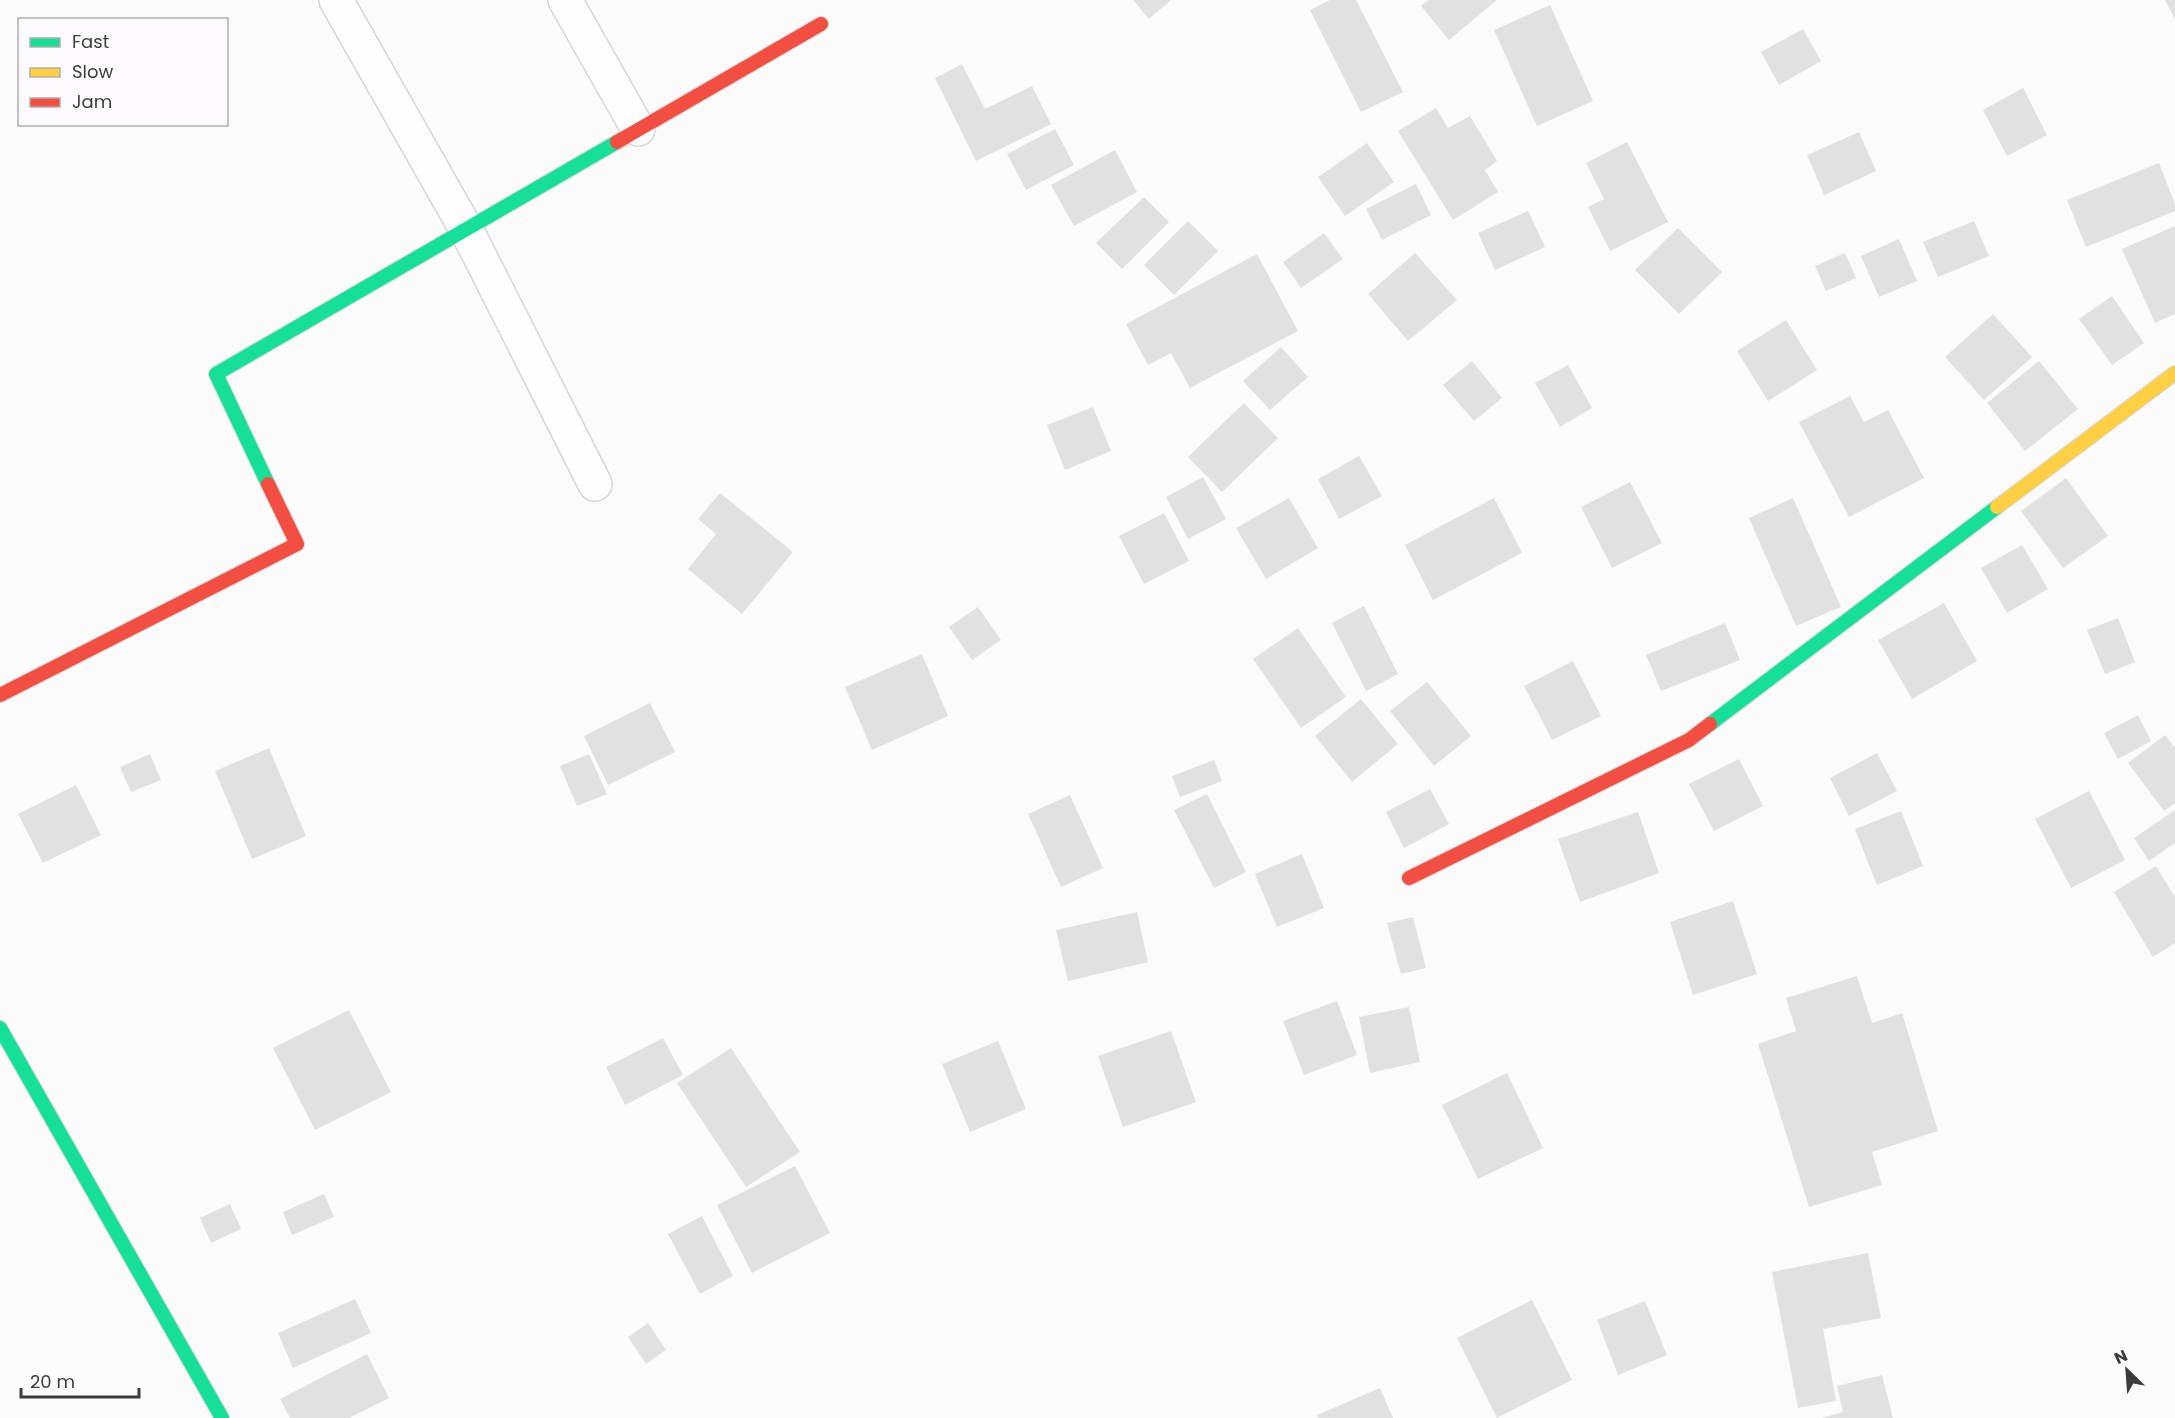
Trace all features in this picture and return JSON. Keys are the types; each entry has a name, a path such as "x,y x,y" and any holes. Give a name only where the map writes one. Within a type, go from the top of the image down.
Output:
{"street":[{"path":"336,0 466,229 595,484"},
{"path":"565,0 638,129"},
{"path":"0,695 297,544 216,374 820,24"},
{"path":"1409,878 1689,740 2175,373"},
{"path":"0,1028 222,1418"}],"building":[{"path":"1133,0 1171,0 1149,19"},
{"path":"1330,0 1356,0 1403,92 1361,112 1310,10"},
{"path":"1428,0 1497,0 1449,40 1421,6"},
{"path":"2165,0 2175,0 2175,19"},
{"path":"1550,5 1593,101 1537,126 1494,30"},
{"path":"1803,29 1821,61 1779,85 1761,52"},
{"path":"962,64 985,109 1032,86 1051,124 976,161 935,78"},
{"path":"2023,88 2047,135 2007,156 1983,110"},
{"path":"1436,108 1448,128 1470,116 1497,161 1485,170 1498,192 1453,220 1398,131"},
{"path":"1055,129 1074,165 1026,190 1007,154"},
{"path":"1859,132 1876,171 1824,195 1807,155"},
{"path":"1627,142 1668,222 1610,251 1588,207 1604,199 1586,163"},
{"path":"1367,143 1394,182 1345,216 1318,177"},
{"path":"1115,150 1137,192 1074,226 1051,185"},
{"path":"2159,163 2175,204 2175,211 2086,247 2067,200"},
{"path":"1416,184 1431,215 1382,240 1366,209"},
{"path":"1144,197 1169,222 1122,269 1096,243"},
{"path":"1528,211 1545,247 1495,270 1478,233"},
{"path":"1188,221 1218,251 1174,295 1144,265"},
{"path":"1974,221 1989,256 1938,277 1923,242"},
{"path":"2175,226 2175,314 2155,323 2122,249"},
{"path":"1678,228 1722,272 1679,314 1635,270"},
{"path":"1324,233 1343,259 1301,288 1283,262"},
{"path":"1899,239 1917,281 1879,297 1861,256"},
{"path":"1415,253 1457,300 1408,341 1368,294"},
{"path":"1845,253 1856,278 1826,291 1815,266"},
{"path":"1257,254 1298,331 1190,388 1171,353 1148,365 1126,324"},
{"path":"2112,296 2144,343 2112,365 2079,319"},
{"path":"1993,314 2032,357 1984,400 1945,357"},
{"path":"1786,320 1817,370 1768,401 1737,351"},
{"path":"1281,347 1308,377 1270,410 1243,381"},
{"path":"1472,361 1502,398 1474,421 1443,385"},
{"path":"2039,361 2078,409 2025,451 1987,403"},
{"path":"1568,365 1592,408 1560,427 1535,383"},
{"path":"1850,396 1864,422 1888,410 1924,478 1849,517 1799,422"},
{"path":"1244,403 1278,438 1222,492 1188,457"},
{"path":"1093,407 1111,451 1065,470 1047,425"},
{"path":"1359,456 1382,496 1339,519 1318,479"},
{"path":"1203,477 1226,519 1188,539 1166,497"},
{"path":"2066,478 2108,536 2063,568 2021,511"},
{"path":"1630,482 1662,543 1612,568 1581,507"},
{"path":"720,493 793,552 742,614 688,569 716,534 698,519"},
{"path":"1289,498 1318,548 1266,579 1236,528"},
{"path":"1494,498 1522,553 1433,600 1405,545"},
{"path":"1793,498 1841,607 1796,626 1749,518"},
{"path":"1164,513 1189,561 1144,584 1119,536"},
{"path":"2022,545 2048,589 2007,613 1981,568"},
{"path":"1944,603 1977,661 1912,699 1878,640"},
{"path":"1364,606 1398,674 1366,691 1332,623"},
{"path":"978,607 1001,640 972,660 949,627"},
{"path":"2118,618 2135,662 2105,674 2087,630"},
{"path":"1725,623 1740,660 1661,691 1646,655"},
{"path":"1298,628 1346,697 1301,728 1253,659"},
{"path":"922,654 948,716 872,750 845,687"},
{"path":"1573,661 1601,716 1552,740 1524,686"},
{"path":"1427,682 1471,736 1434,766 1390,711"},
{"path":"1361,699 1398,744 1352,782 1315,736"},
{"path":"650,703 675,752 608,785 584,736"},
{"path":"2138,715 2151,741 2118,759 2104,733"},
{"path":"2165,735 2175,748 2175,803 2164,811 2128,763"},
{"path":"269,748 306,836 252,859 215,771"},
{"path":"1877,753 1897,791 1849,816 1830,778"},
{"path":"150,754 161,780 131,792 120,767"},
{"path":"589,754 607,794 577,806 560,766"},
{"path":"1739,759 1763,806 1714,831 1689,784"},
{"path":"1214,760 1222,781 1180,797 1172,776"},
{"path":"76,785 101,835 43,863 18,814"},
{"path":"1430,789 1449,824 1404,848 1386,812"},
{"path":"2089,791 2125,860 2071,888 2035,819"},
{"path":"1207,794 1246,872 1214,888 1174,810"},
{"path":"1070,795 1103,868 1061,887 1028,814"},
{"path":"2175,810 2175,843 2149,861 2134,838"},
{"path":"1901,811 1923,866 1877,885 1855,829"},
{"path":"1638,812 1659,873 1580,902 1558,839"},
{"path":"1302,854 1324,908 1277,927 1255,874"},
{"path":"2156,866 2175,897 2175,943 2153,957 2114,892"},
{"path":"1733,901 1757,974 1693,995 1670,922"},
{"path":"1137,912 1148,962 1068,981 1056,930"},
{"path":"1413,917 1426,968 1401,974 1387,923"},
{"path":"1857,976 1872,1023 1902,1013 1938,1131 1872,1152 1882,1185 1809,1207 1758,1044 1796,1031 1786,998"},
{"path":"1337,1001 1357,1055 1304,1075 1283,1021"},
{"path":"1409,1007 1420,1062 1370,1073 1359,1017"},
{"path":"349,1010 391,1092 315,1130 273,1048"},
{"path":"1171,1031 1196,1102 1123,1127 1098,1056"},
{"path":"663,1038 683,1075 625,1105 606,1067"},
{"path":"998,1041 1026,1109 970,1132 942,1064"},
{"path":"731,1048 800,1152 746,1187 677,1083"},
{"path":"1507,1073 1543,1148 1478,1179 1442,1105"},
{"path":"795,1166 830,1233 752,1273 717,1205"},
{"path":"324,1194 334,1217 292,1235 283,1212"},
{"path":"230,1204 241,1229 211,1243 200,1218"},
{"path":"702,1216 733,1276 700,1294 668,1234"},
{"path":"1868,1253 1881,1318 1823,1329 1836,1401 1798,1408 1772,1272"},
{"path":"355,1299 371,1333 293,1368 278,1333"},
{"path":"1532,1300 1572,1380 1497,1418 1457,1338"},
{"path":"1645,1301 1667,1355 1618,1375 1597,1320"},
{"path":"648,1323 666,1350 646,1364 628,1337"},
{"path":"367,1354 389,1398 349,1418 290,1418 280,1399"},
{"path":"1882,1375 1893,1418 1822,1418 1843,1412 1837,1386"},
{"path":"1380,1388 1393,1418 1318,1418 1317,1415"}],"traffic: fast":[{"path":"268,484 216,374 617,142"},
{"path":"1710,724 1997,507"},
{"path":"0,1028 222,1418"}],"traffic: slow":[{"path":"1997,507 2175,373"}],"traffic: jam":[{"path":"617,142 821,24"},
{"path":"0,695 297,544 268,484"},
{"path":"1409,878 1689,740 1710,724"}]}
